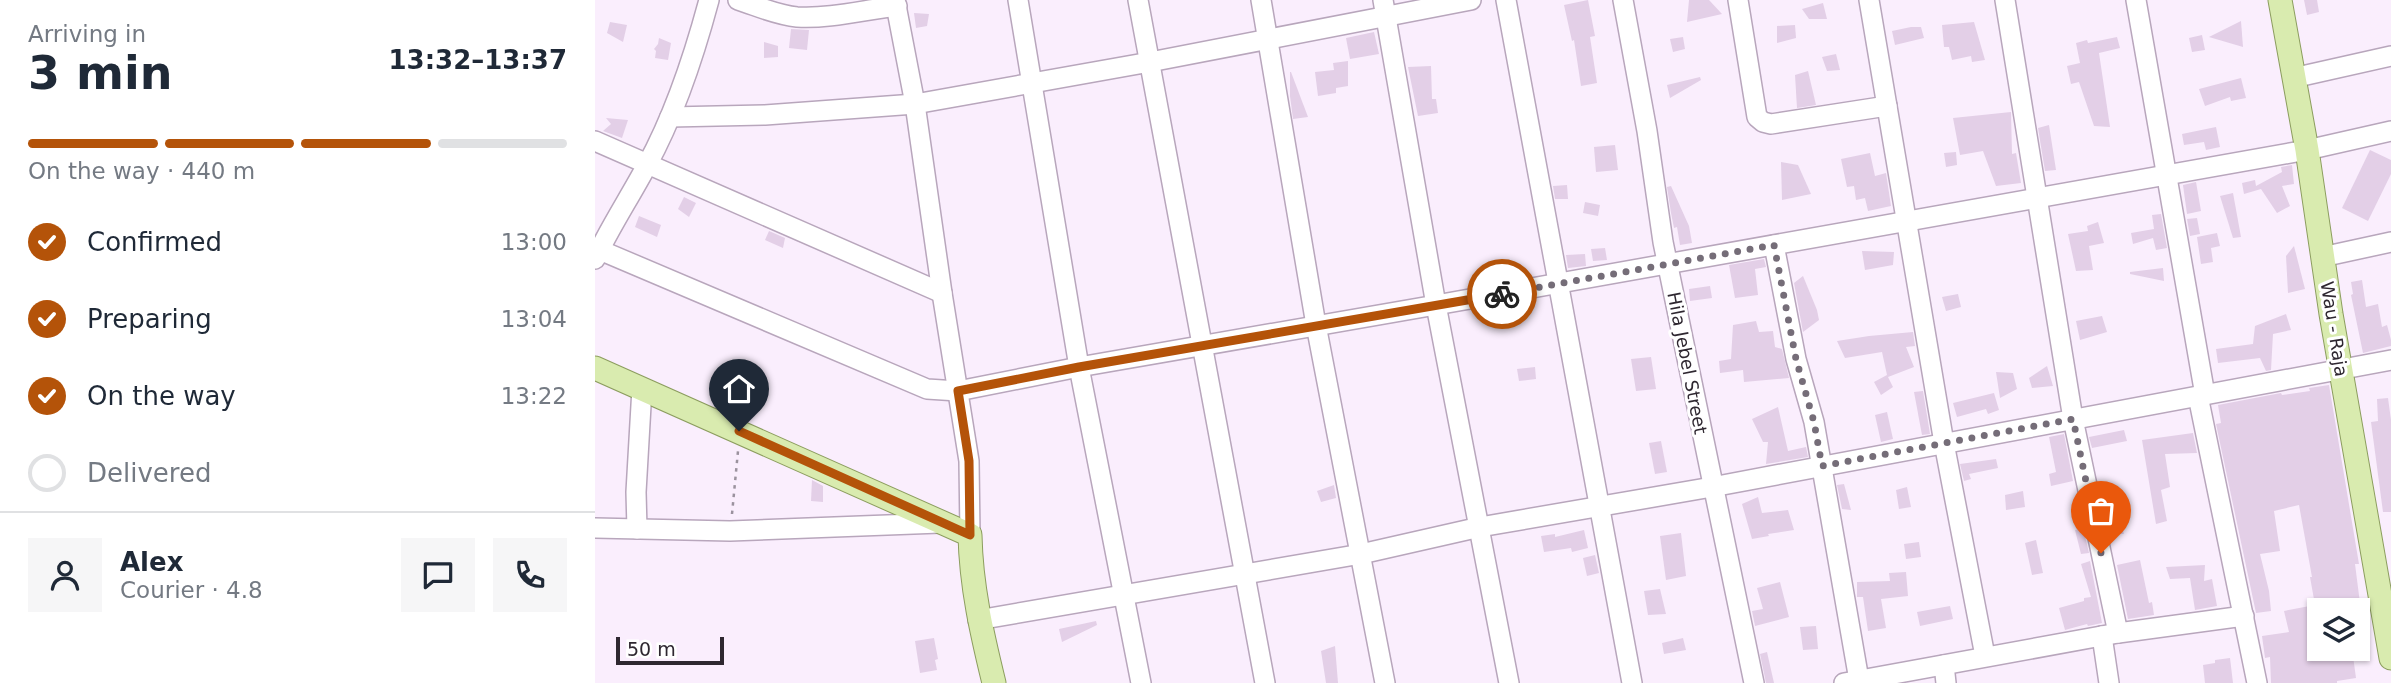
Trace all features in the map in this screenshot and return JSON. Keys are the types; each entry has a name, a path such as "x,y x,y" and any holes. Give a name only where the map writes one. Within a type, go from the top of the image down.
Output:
{"main road":[{"name":"Wau - Raja","path":"2280,0 2307,150 2340,370 2391,658"},
{"path":"595,368 970,535 978,620 994,683"}],"street":[{"path":"709,0 701,32 670,117 647,165 597,252 927,389 958,391 1079,367 2307,150 2391,131"},
{"path":"738,0 795,17 817,17 896,3 915,104 969,461 970,535"},
{"path":"1018,0 1079,367 1141,683"},
{"path":"1138,0 1265,683"},
{"path":"1261,0 1316,326 1385,683"},
{"path":"670,117 765,115 915,104 1268,40 1384,8 1472,0"},
{"path":"1506,0 1632,683"},
{"name":"Hila Jebel Street","path":"1623,0 1668,264 1754,683"},
{"path":"1738,0 1757,117 1763,122 1771,124 1887,106"},
{"path":"1869,0 1944,443 1985,656"},
{"path":"2005,0 2110,635 2109,683"},
{"path":"2136,0 2167,175 2201,396 2257,683"},
{"path":"1384,8 1436,305 1509,683"},
{"path":"2293,78 2391,56"},
{"path":"595,141 942,293"},
{"path":"2322,257 2391,242"},
{"path":"1774,245 1796,359 1814,422 1822,466 1851,681 1945,674 1985,656 2244,616"},
{"path":"978,620 1361,554 1480,527 1712,487 2391,360"},
{"path":"637,529 636,492 642,388"},
{"path":"595,528 730,531 943,523"}],"path":[{"path":"730,531 739,431"}],"building":[{"path":"1588,0 1595,36 1590,37 1597,83 1581,86 1574,40 1572,41 1564,5"},
{"path":"1689,0 1709,0 1722,14 1687,22"},
{"path":"2304,0 2317,0 2319,12 2307,15"},
{"path":"1823,3 1827,19 1809,19 1802,9"},
{"path":"914,13 929,14 927,26 916,28"},
{"path":"2241,21 2243,47 2209,37"},
{"path":"610,22 627,25 623,42 607,33"},
{"path":"1974,22 1985,60 1972,62 1971,56 1952,60 1949,47 1944,47 1942,25"},
{"path":"1795,25 1796,38 1777,43 1777,26"},
{"path":"1921,27 1924,38 1895,45 1892,31"},
{"path":"791,29 809,30 807,50 789,48"},
{"path":"1374,32 1379,54 1350,59 1346,38"},
{"path":"2202,35 2205,50 2192,52 2189,38"},
{"path":"1683,37 1685,49 1673,52 1670,39"},
{"path":"2117,37 2120,48 2099,53 2110,127 2094,126 2079,82 2071,84 2067,66 2080,63 2076,43"},
{"path":"659,38 671,43 668,60 655,58 654,49"},
{"path":"764,42 778,46 778,57 764,58"},
{"path":"1836,54 1840,70 1827,71 1822,57"},
{"path":"1348,61 1348,86 1336,88 1336,93 1318,96 1315,72 1334,70 1333,63"},
{"path":"1431,66 1432,99 1436,99 1438,113 1418,116 1408,67"},
{"path":"1808,71 1816,105 1797,108 1795,75"},
{"path":"1291,72 1308,117 1293,119"},
{"path":"1700,77 1701,80 1670,98 1667,85"},
{"path":"2241,78 2246,98 2231,101 2230,97 2205,106 2199,89"},
{"path":"2011,112 2012,154 2016,153 2021,183 1996,186 1983,151 1960,155 1953,118"},
{"path":"606,118 628,120 622,138 603,131 611,124"},
{"path":"2049,125 2056,170 2045,171 2038,128"},
{"path":"2216,127 2220,147 2206,150 2204,142 2184,145 2182,134"},
{"path":"1615,145 1618,170 1596,172 1594,147"},
{"path":"2370,150 2391,160 2391,174 2368,221 2342,208"},
{"path":"1956,152 1957,165 1946,167 1944,153"},
{"path":"1870,153 1875,176 1886,173 1891,206 1868,211 1865,198 1856,200 1854,186 1847,187 1841,159"},
{"path":"1781,162 1798,165 1811,194 1782,200"},
{"path":"2292,165 2294,184 2282,186 2290,206 2277,213 2261,189 2244,194 2242,183 2255,180 2256,186 2282,172 2281,167"},
{"path":"2196,182 2201,211 2187,214 2183,185"},
{"path":"1567,185 1568,199 1555,199 1553,186"},
{"path":"1671,186 1689,226 1692,243 1680,245 1677,227 1674,228 1667,187"},
{"path":"2233,193 2241,237 2233,238 2220,196"},
{"path":"684,197 696,203 689,217 678,209"},
{"path":"1585,202 1600,205 1598,216 1583,213"},
{"path":"2161,214 2167,248 2156,250 2153,238 2133,244 2131,233 2154,229 2152,215"},
{"path":"639,216 661,225 657,237 635,227"},
{"path":"2197,218 2200,234 2190,236 2187,219"},
{"path":"2098,222 2104,243 2089,246 2093,270 2076,271 2068,234 2088,231 2087,226"},
{"path":"769,231 785,238 783,248 765,240"},
{"path":"2217,233 2220,246 2211,248 2213,262 2201,264 2197,237"},
{"path":"2294,246 2305,289 2288,293 2286,256"},
{"path":"1605,248 1607,260 1593,261 1591,249"},
{"path":"1862,251 1894,252 1893,265 1865,270"},
{"path":"1585,254 1586,266 1568,268 1566,255"},
{"path":"1764,259 1766,267 1755,269 1758,295 1735,298 1729,265"},
{"path":"2163,268 2164,281 2130,274 2130,272"},
{"path":"1803,276 1819,320 1803,332 1794,283"},
{"path":"2362,280 2366,307 2378,304 2382,327 2387,325 2391,340 2391,346 2363,353 2351,295 2351,282"},
{"path":"1710,286 1712,298 1690,301 1689,289"},
{"path":"1958,294 1961,307 1946,311 1942,297"},
{"path":"2286,314 2291,330 2273,334 2271,370 2266,371 2260,358 2218,363 2216,349 2253,344 2255,326"},
{"path":"2102,316 2107,332 2080,340 2076,321"},
{"path":"1756,321 1759,332 1773,331 1775,347 1782,349 1789,378 1744,382 1743,370 1720,373 1719,361 1731,359 1733,325"},
{"path":"1913,332 1915,346 1906,347 1914,367 1888,377 1893,387 1881,395 1874,382 1887,375 1882,352 1845,358 1837,341 1869,336"},
{"path":"1651,357 1656,389 1636,391 1631,359"},
{"path":"2047,366 2053,386 2032,388 2029,378"},
{"path":"1535,367 1536,379 1519,381 1517,369"},
{"path":"1996,372 2013,373 2017,389 2000,398"},
{"path":"2329,385 2359,564 2355,564 2359,598 2314,598 2299,505 2274,511 2280,551 2260,554 2271,611 2256,613 2216,424 2221,423 2218,405 2281,393 2310,391 2309,388"},
{"path":"1923,391 1930,434 1922,435 1914,392"},
{"path":"1994,393 1999,410 1988,414 1986,409 1957,417 1953,403"},
{"path":"2388,398 2391,420 2391,512 2383,512 2371,422 2378,421 2377,399"},
{"path":"1778,407 1788,451 1806,447 1808,457 1766,464 1768,442 1763,442 1752,419"},
{"path":"1887,412 1893,439 1881,442 1875,415"},
{"path":"2124,430 2127,441 2092,448 2089,437"},
{"path":"2193,433 2197,453 2165,454 2170,487 2161,490 2167,521 2156,524 2142,440"},
{"path":"2064,434 2073,481 2051,486 2049,474 2056,472 2049,437"},
{"path":"1661,441 1667,472 1655,474 1649,443"},
{"path":"1996,459 1998,468 1969,474 1971,479 1964,481 1960,464"},
{"path":"812,480 823,486 823,502 811,501"},
{"path":"1844,484 1851,510 1842,509 1837,485"},
{"path":"1334,485 1336,498 1321,502 1317,491"},
{"path":"1907,487 1911,507 1899,509 1896,490"},
{"path":"2112,487 2124,534 2112,534 2107,503 2103,502 2101,493"},
{"path":"2023,491 2025,507 2006,510 2005,495"},
{"path":"1758,497 1762,513 1788,510 1794,530 1752,539 1742,504"},
{"path":"2083,528 2089,553 2081,554 2075,530"},
{"path":"1584,530 1588,548 1572,552 1571,548 1544,552 1541,536 1555,534 1555,537"},
{"path":"1681,533 1686,576 1666,580 1660,536"},
{"path":"2036,540 2043,573 2032,575 2025,543"},
{"path":"1919,542 1921,557 1906,559 1904,544"},
{"path":"1595,555 1599,573 1587,576 1583,558"},
{"path":"2140,560 2154,615 2128,619 2117,565"},
{"path":"2090,561 2102,623 2065,630 2059,608 2091,597 2081,564"},
{"path":"2205,565 2204,581 2212,579 2217,606 2195,610 2190,578 2170,579 2166,567"},
{"path":"1906,572 1908,596 1881,599 1886,628 1868,631 1863,597 1857,597 1857,582 1890,581 1889,573"},
{"path":"1780,582 1789,617 1755,626 1752,611 1763,609 1757,588"},
{"path":"1660,589 1666,614 1648,615 1644,591"},
{"path":"1950,606 1953,619 1920,626 1917,612"},
{"path":"2307,607 2307,661 2354,661 2356,678 2337,683 2271,683 2270,657 2265,658 2262,636 2289,632 2284,611"},
{"path":"1096,621 1097,625 1062,642 1059,629"},
{"path":"1816,626 1818,649 1803,650 1800,627"},
{"path":"934,638 937,670 920,673 915,641"},
{"path":"1683,638 1686,650 1664,654 1662,643"},
{"path":"1335,646 1338,683 1326,683 1321,651"},
{"path":"1767,652 1774,683 1766,683 1760,654"},
{"path":"2230,658 2233,683 2205,683 2203,665"}],"way so far":[{"path":"1502,294 1774,245 1796,359 1814,422 1822,466 2073,419 2101,553"}],"route":[{"path":"739,431 970,535 969,461 958,391 1079,367 1502,294"}]}
